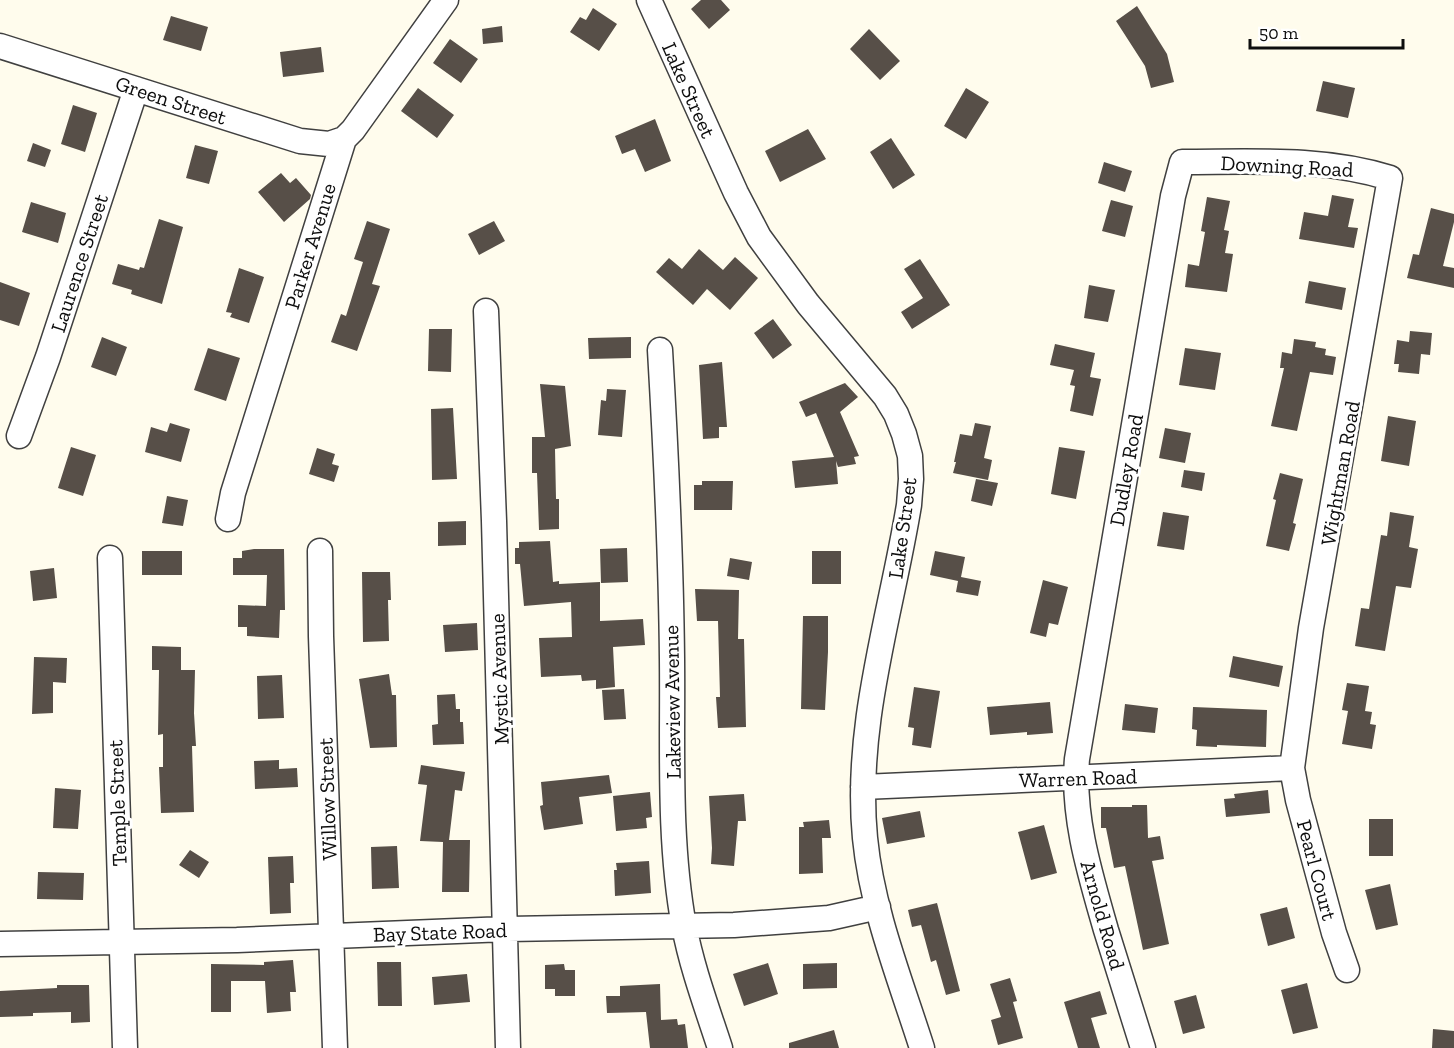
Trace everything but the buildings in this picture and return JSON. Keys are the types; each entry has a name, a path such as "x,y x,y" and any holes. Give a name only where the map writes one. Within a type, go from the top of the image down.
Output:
{"street":[{"name":"Parker Avenue","path":"228,519 233,493 344,139 446,0"},
{"name":"Lake Street","path":"649,0 736,193 759,237 808,304 885,396 904,434 911,479 909,505 871,699 863,787 865,838 878,907 922,1048"},
{"name":"Green Street","path":"0,46 300,141 329,144 344,139"},
{"name":"Laurence Street","path":"19,436 48,357 136,89"},
{"name":"Downing Road","path":"1182,162 1322,164 1364,170 1390,178"},
{"name":"Dudley Road","path":"1075,778 1173,196 1182,162"},
{"name":"Wightman Road","path":"1292,768 1311,628 1343,458 1390,178"},
{"name":"Mystic Avenue","path":"486,311 508,1048"},
{"name":"Lakeview Avenue","path":"660,350 671,560 674,824 684,926 720,1048"},
{"name":"Willow Street","path":"320,551 335,1048"},
{"name":"Temple Street","path":"110,558 124,1048"},
{"name":"Warren Road","path":"863,787 1292,768"},
{"name":"Pearl Court","path":"1292,768 1298,800 1328,911 1347,970"},
{"name":"Arnold Road","path":"1075,778 1077,810 1088,866 1143,1048"},
{"name":"Bay State Road","path":"0,944 766,924 829,918 878,907"}]}
